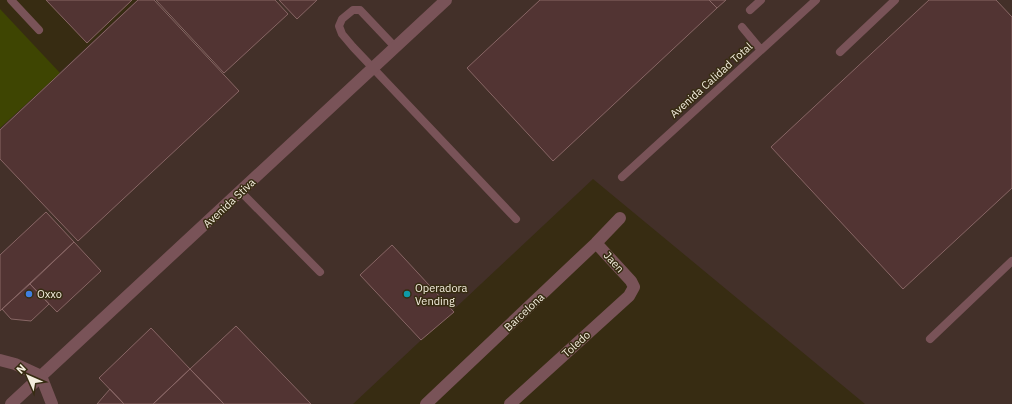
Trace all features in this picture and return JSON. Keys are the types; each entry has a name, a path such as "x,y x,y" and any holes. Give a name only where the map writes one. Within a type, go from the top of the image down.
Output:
{"street":[{"name":"Avenida Stiva","path":"11,404 446,0"},
{"name":"Barcelona","path":"426,404 596,243 620,218"},
{"name":"Jaen","path":"596,243 631,281"},
{"name":"Toledo","path":"510,404 629,296 634,287 631,281"},
{"path":"0,360 15,364 41,376 52,404"}],"lane":[{"path":"10,0 39,30"},
{"path":"750,10 761,0"},
{"name":"Avenida Calidad Total","path":"622,177 816,0"},
{"path":"840,52 895,0"},
{"path":"396,48 360,10 353,10 342,19 339,26 342,34 372,70 516,219"},
{"path":"742,27 761,50"},
{"path":"241,192 320,272"},
{"path":"930,339 1012,261"}],"shaded area":[{"path":"137,0 1012,0 1012,404 865,404 593,179 353,404 0,404 0,128"}],"green space":[{"path":"0,9 60,73 0,128"}],"building":[{"path":"46,0 132,0 87,43"},
{"path":"138,0 154,0 239,91 78,241 0,159 0,130"},
{"path":"156,0 275,0 288,14 224,73"},
{"path":"279,0 317,0 297,19"},
{"path":"540,0 709,0 717,8 553,161 467,68"},
{"path":"709,0 726,0 717,8"},
{"path":"929,0 996,0 1012,17 1012,188 903,289 771,147"},
{"path":"46,212 74,242 0,311 0,255"},
{"path":"74,242 101,271 57,312 30,284"},
{"name":"Operadora Vending","path":"392,245 454,312 421,340 360,275"},
{"name":"Oxxo","path":"30,284 49,304 31,321 11,319 2,309"},
{"path":"236,326 311,404 224,404 190,369"},
{"path":"151,328 190,369 153,404 124,404 99,378"},
{"path":"190,369 224,404 153,404"},
{"path":"110,389 124,404 97,404"}],"place":[{"name":"Oxxo","path":"29,294"},
{"name":"Operadora Vending","path":"407,294"}]}
